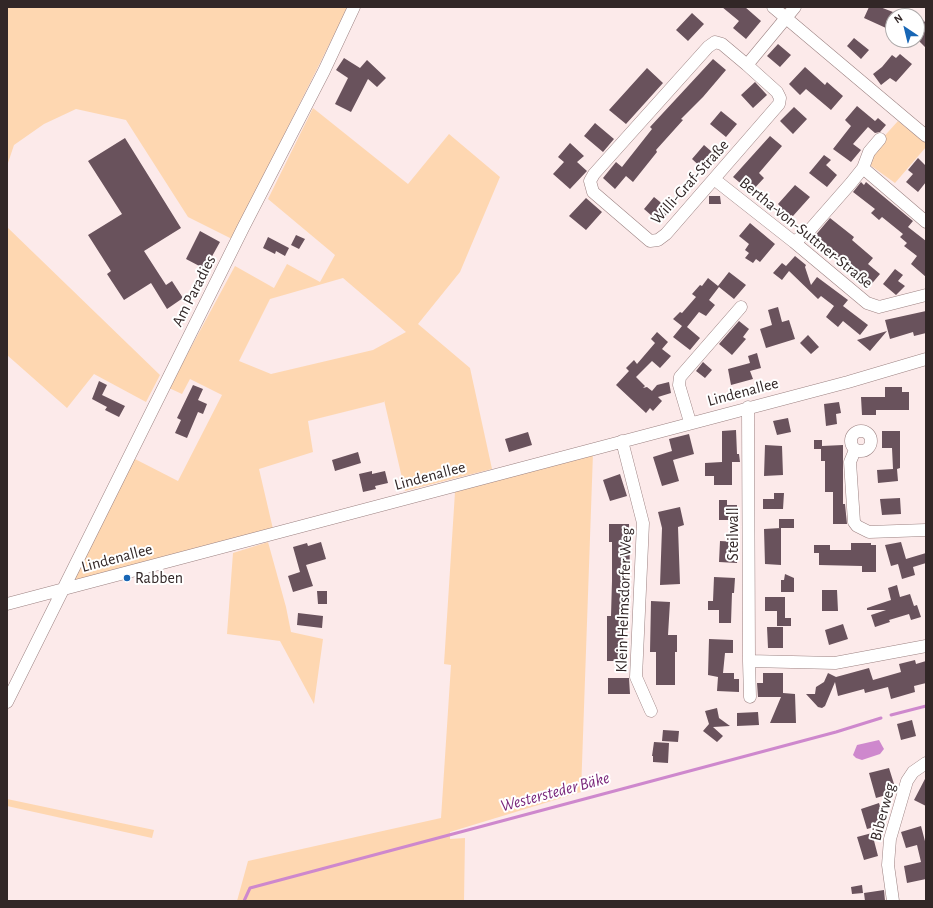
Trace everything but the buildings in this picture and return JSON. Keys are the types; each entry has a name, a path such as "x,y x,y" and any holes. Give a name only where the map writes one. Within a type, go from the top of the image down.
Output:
{"street":[{"name":"Am Paradies","path":"63,589 240,235 327,65 354,7"},
{"path":"773,7 926,136"},
{"path":"747,65 796,7"},
{"name":"Willi-Graf-Straße","path":"715,42 722,44 747,65 777,92 780,98 779,104 666,234 655,241 650,241 593,192 590,187 590,181 594,174 708,47 715,42"},
{"path":"794,242 808,232 863,168 869,152 880,139"},
{"path":"863,168 926,222"},
{"name":"Bertha-von-Suttner-Straße","path":"714,179 794,242 867,303 879,307 926,295"},
{"path":"690,422 679,385 680,377 740,308"},
{"name":"Lindenallee","path":"7,604 690,422 848,382 926,359"},
{"name":"Steilwall","path":"748,407 750,697"},
{"name":"Klein Helmsdorfer Weg","path":"622,441 644,523 636,677 651,711"},
{"path":"855,450 850,462 854,522 857,526 868,532 926,530"},
{"path":"7,702 63,589"},
{"path":"749,661 836,663 926,646"},
{"name":"Biberweg","path":"893,901 888,865 890,839 907,781 913,772 926,763"}],"shaded area":[{"path":"7,7 348,7 232,239 188,217 126,120 76,109 44,124 14,145 7,166"},
{"path":"313,108 408,184 449,134 500,177 460,272 418,324 470,368 492,469 405,491 384,400 384,402 308,421 313,452 259,469 273,529 71,582 133,458 178,481 222,395 190,379 182,394 169,388 235,266 274,288 287,264 320,282 335,255 268,199","holes":["343,278 406,332 373,350 271,374 239,361 270,299"]},
{"path":"898,121 926,143 926,147 895,183 870,165 869,153"},
{"path":"7,227 160,375 146,402 94,374 67,408 7,355"},
{"path":"593,453 581,792 450,832 450,839 465,838 464,901 237,901 248,861 441,818 451,665 444,664 455,492"},
{"path":"268,542 286,607 291,632 323,639 314,704 280,641 227,634 233,553"},
{"path":"879,740 884,749 880,754 862,760 853,755 857,745"},
{"path":"7,799 154,830 152,838 7,806"}],"waterway":[{"name":"Westersteder Bäke","path":"891,715 926,706"},
{"name":"Westersteder Bäke","path":"244,901 250,888 836,732 881,718"}],"place":[{"name":"Rabben","path":"127,578"}]}
